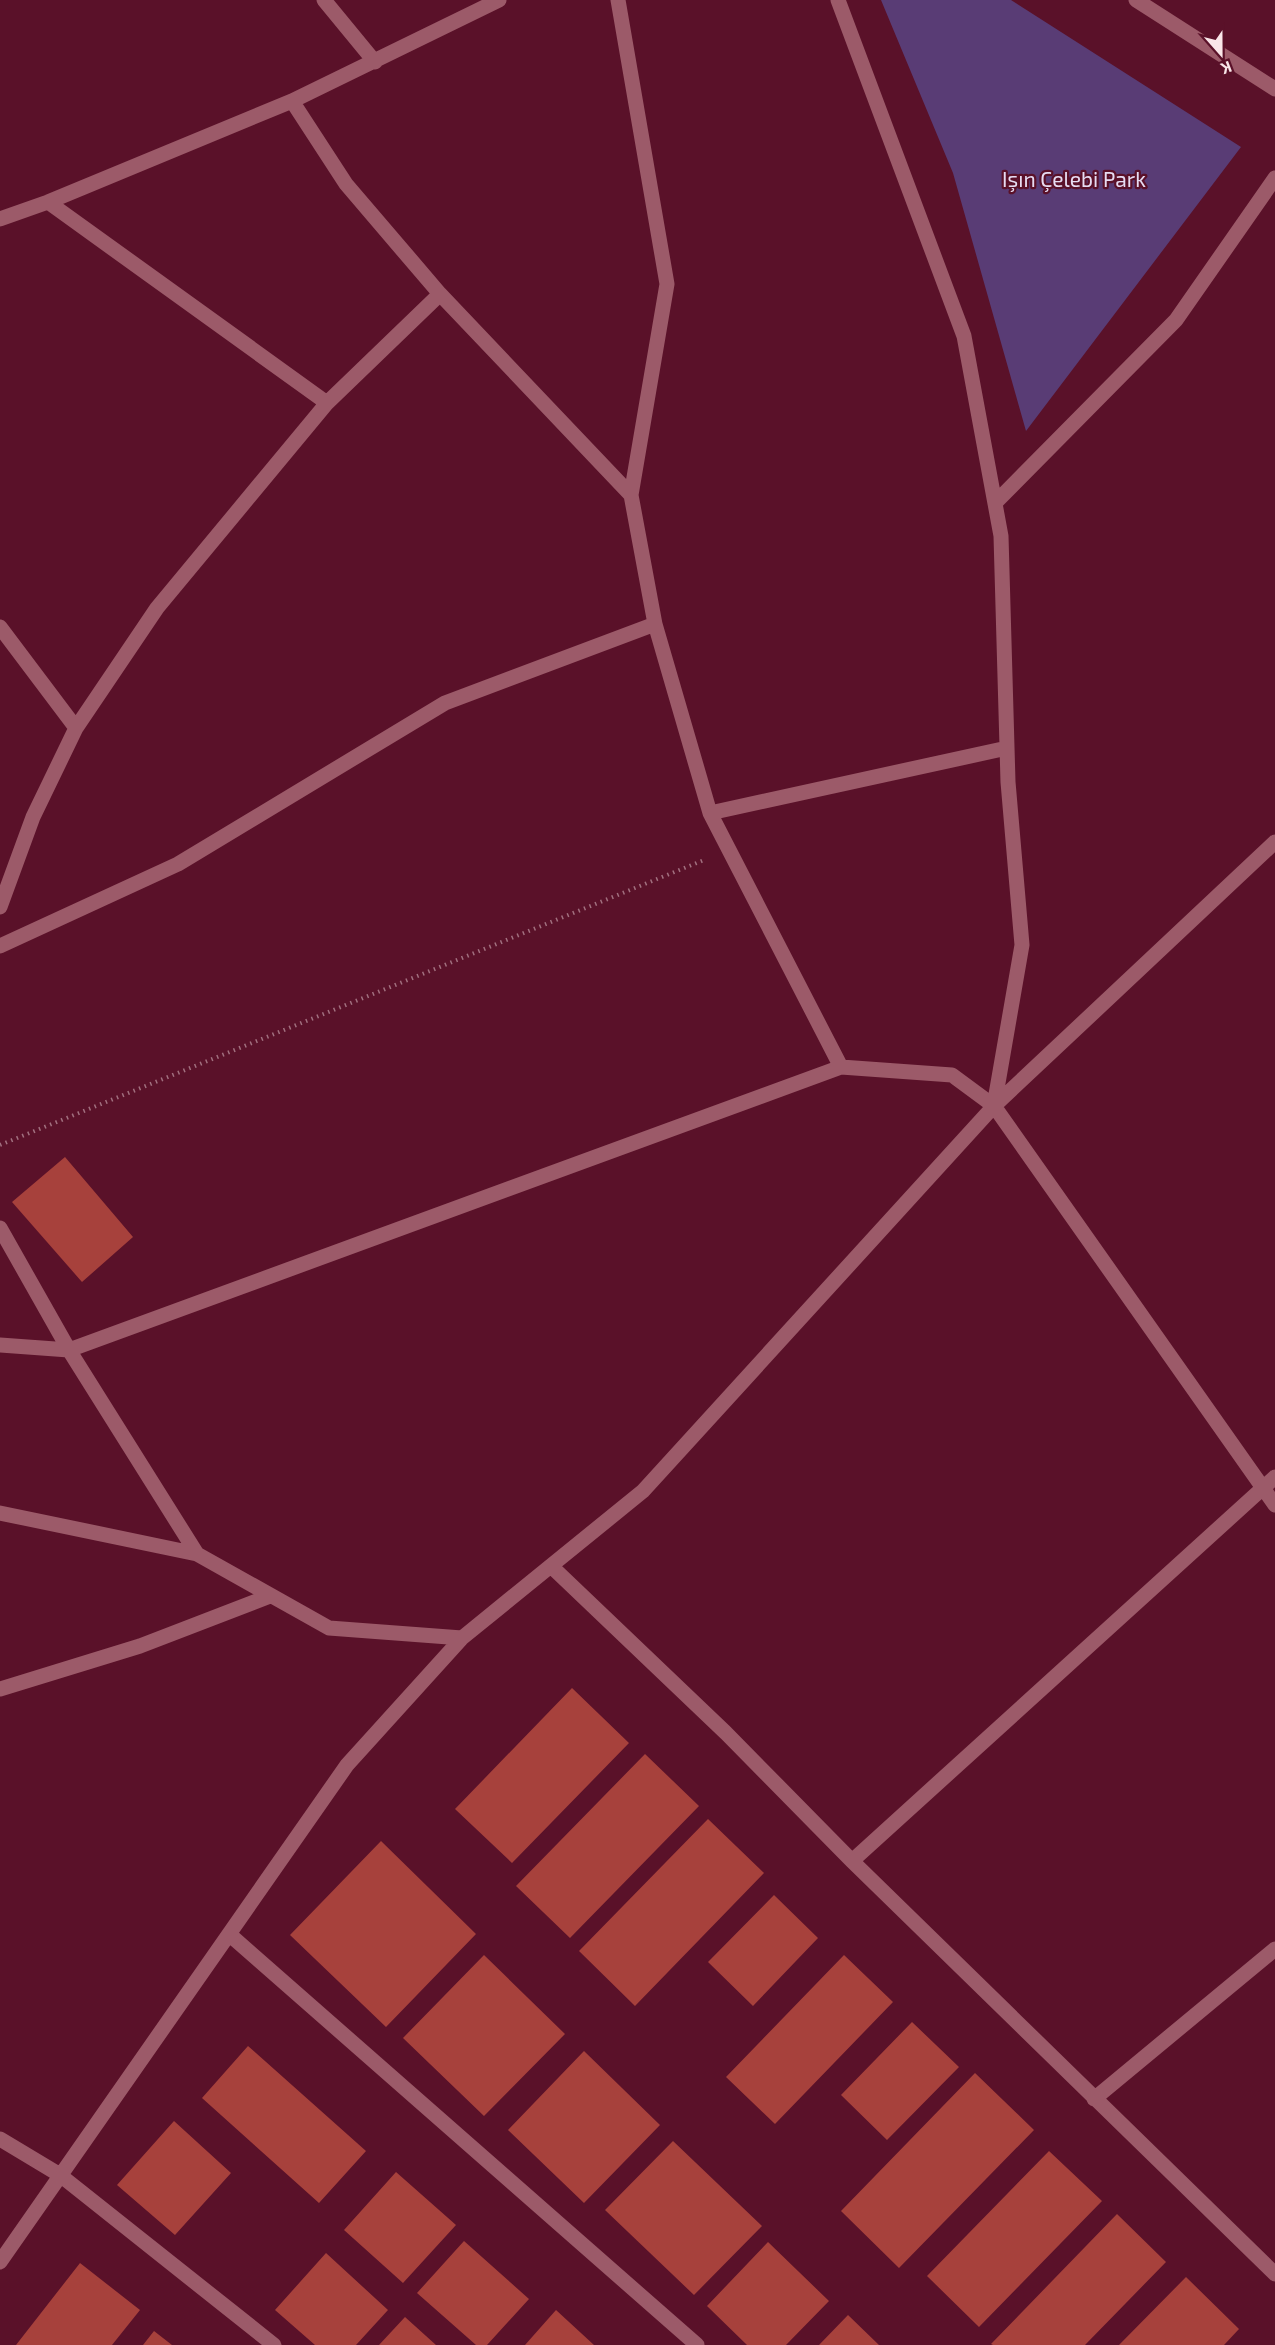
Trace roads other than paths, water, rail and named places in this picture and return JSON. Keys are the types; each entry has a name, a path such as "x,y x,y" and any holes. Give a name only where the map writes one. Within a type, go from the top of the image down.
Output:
{"street":[{"path":"324,0 375,62"},
{"path":"0,219 48,202 292,101 499,0"},
{"path":"618,0 667,284 631,495 654,624 711,813 841,1067"},
{"path":"838,0 964,336 1001,536 1008,782 1022,945 994,1106"},
{"path":"1136,0 1275,89"},
{"path":"292,101 346,184 440,294 631,495"},
{"path":"995,503 1176,320 1275,178"},
{"path":"48,202 327,403"},
{"path":"0,907 33,817 76,728 157,608 327,403 440,294"},
{"path":"0,946 178,864 445,703 654,624"},
{"path":"0,627 76,728"},
{"path":"711,813 1007,748"},
{"path":"0,2262 347,1765 462,1638 643,1491 994,1106 1275,842"},
{"path":"0,1345 69,1350 841,1067 952,1075 994,1106 1275,1505"},
{"path":"0,1227 69,1350 197,1554"},
{"path":"852,1861 1261,1487 1275,1477"},
{"path":"0,1513 197,1554 328,1628 462,1638"},
{"path":"551,1566 726,1733 852,1861 1275,2274"},
{"path":"0,1689 140,1646 270,1596"},
{"path":"229,1934 697,2345"},
{"path":"1094,2099 1275,1949"},
{"path":"0,2139 60,2175 274,2345"}],"park label":[{"name":"Işın Çelebi Park","path":"1074,178"}]}
